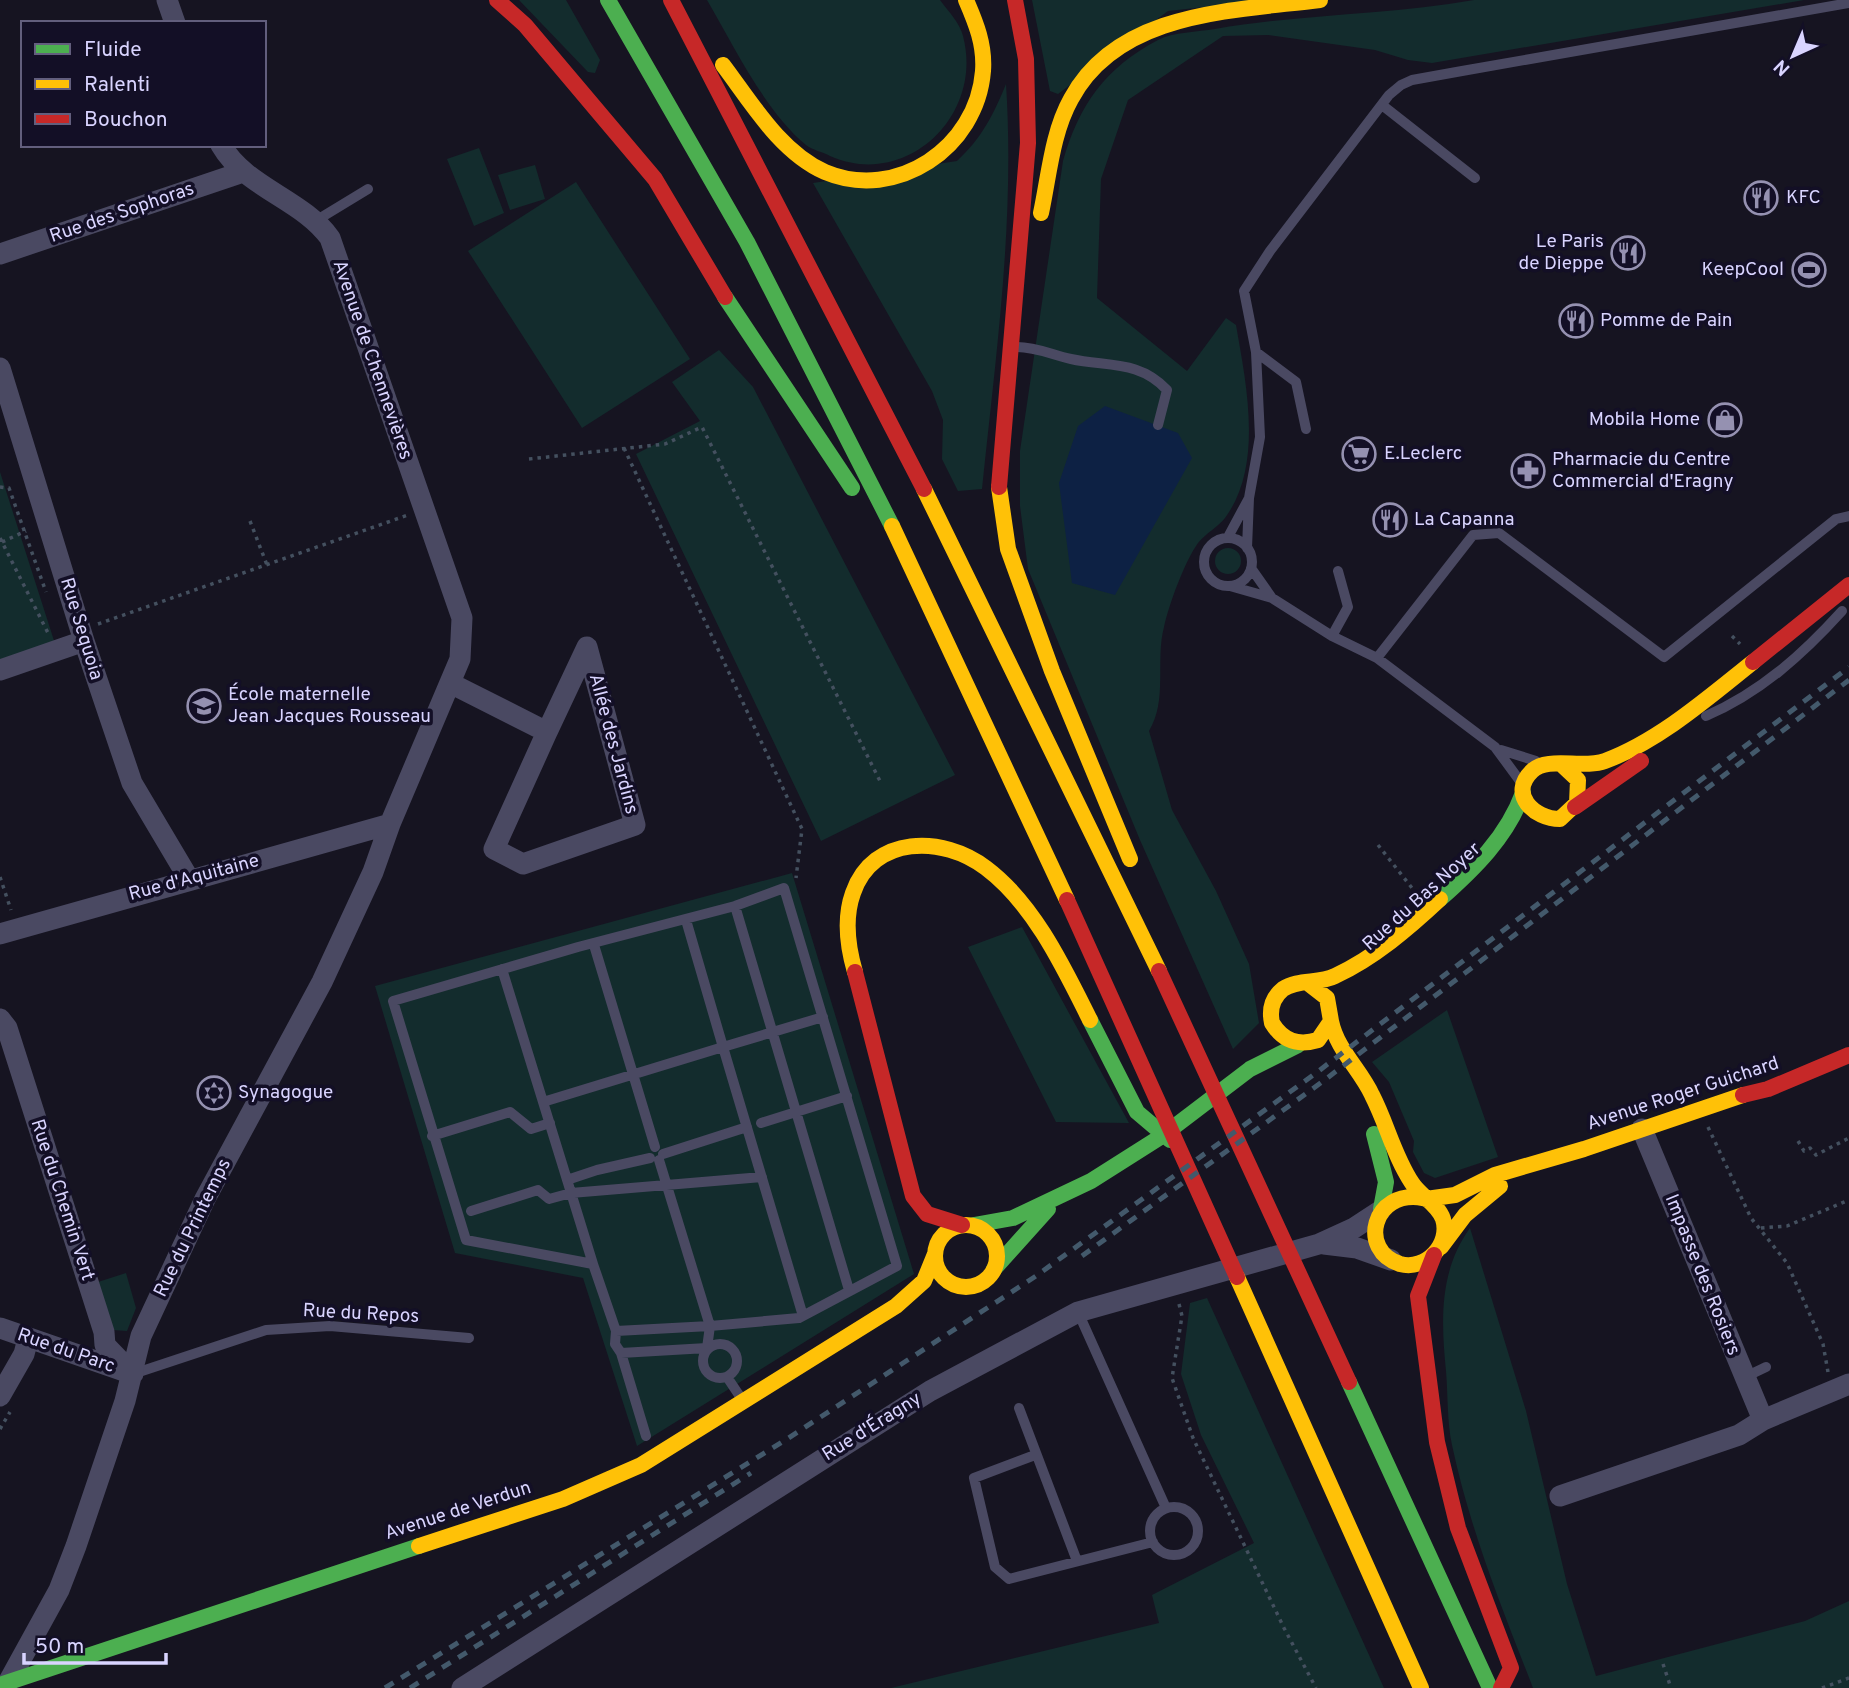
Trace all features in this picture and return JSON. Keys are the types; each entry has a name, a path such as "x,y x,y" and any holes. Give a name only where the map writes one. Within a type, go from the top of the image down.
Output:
{"main road":[{"path":"497,0 525,25 655,179 749,336 926,596"},
{"path":"608,0 734,218 845,431 926,596 1160,1100 1241,1289 1421,1688"},
{"path":"671,0 776,132 802,157 827,172 855,180 884,180 912,171 939,156 958,138 976,106 984,75 985,53 980,28 967,0"},
{"path":"671,0 885,409 1152,956 1490,1688"},
{"path":"1015,0 1026,59 1029,104 1017,284 999,469 1008,549 1052,671 1136,882 1152,956"},
{"path":"1017,284 1041,214 1059,127 1071,96 1098,61 1126,39 1162,25 1320,0"},
{"path":"1845,608 1706,716 1598,788 1564,817 1551,820 1530,810 1523,790 1531,771 1554,764 1582,766 1604,762 1677,720 1727,686 1849,585"},
{"path":"1554,764 1573,772 1579,785 1575,807"},
{"name":"Rue du Bas Noyer","path":"1308,984 1344,971 1435,905 1508,827 1523,790"},
{"name":"Rue du Bas Noyer","path":"1358,983 1454,901 1525,831 1551,820"},
{"path":"994,1269 997,1257 993,1240 968,1225 929,1217 921,1210 913,1196 852,962 847,928 851,896 857,881 878,858 909,845 942,846 974,859 1011,889 1046,940 1140,1117 1181,1149"},
{"path":"1261,1037 1274,999 1283,989 1295,984 1308,984 1325,995 1335,1040 1364,1080 1382,1114 1408,1178 1443,1219 1444,1233 1420,1282 1418,1296 1428,1392 1436,1441 1459,1529 1511,1668 1501,1688"},
{"path":"1063,1196 1026,1230 982,1283 964,1287 952,1284 943,1276 935,1254 945,1232 968,1225 996,1223 1063,1196 1176,1125 1222,1087 1268,1057 1321,1038 1345,996"},
{"path":"1270,1012 1278,1034 1320,1055"},
{"path":"1222,1087 1250,1053"},
{"name":"Avenue Roger Guichard","path":"1425,1198 1455,1195 1485,1179 1528,1167 1699,1108 1768,1089 1849,1055"},
{"path":"1334,1067 1362,1106 1374,1135 1386,1182 1381,1210 1375,1224 1376,1239 1382,1252 1394,1261 1417,1264 1437,1251"},
{"name":"Avenue Roger Guichard","path":"1437,1251 1475,1205 1528,1167"},
{"path":"1381,1210 1399,1196 1425,1198"},
{"name":"Avenue de Verdun","path":"5,1683 563,1499 641,1465 896,1306 924,1281 935,1254"},
{"name":"Avenue de Verdun","path":"896,1306 964,1287"}],"street":[{"path":"167,0 174,21"},
{"name":"Avenue de Chennevières","path":"223,147 243,172 317,220 330,238 462,618"},
{"name":"Rue des Sophoras","path":"0,254 243,172"},
{"name":"Rue Sequoia","path":"0,368 132,783 189,879"},
{"name":"Rue du Printemps","path":"5,1683 59,1590 133,1374 141,1336 205,1199 322,982 373,872 405,786 460,659 462,618"},
{"path":"0,670 57,650 83,635"},
{"name":"Allée des Jardins","path":"587,647 635,825 523,864 494,849 547,732 587,647"},
{"path":"450,683 547,732"},
{"name":"Rue d'Aquitaine","path":"9,931 390,824"},
{"name":"Rue du Chemin Vert","path":"0,1019 12,1041 104,1332 105,1345 133,1374"},
{"name":"Impasse des Rosiers","path":"1642,1129 1763,1420"},
{"name":"Rue d'Éragny","path":"462,1688 930,1391 1078,1311 1319,1244 1354,1228 1381,1210"},
{"name":"Rue d'Éragny","path":"1319,1244 1357,1248 1394,1261"},
{"name":"Rue du Parc","path":"0,1328 133,1374"},
{"path":"0,1396 24,1354 28,1339"},
{"path":"1560,1496 1739,1435 1763,1420 1843,1387"}],"lane":[{"path":"1272,598 1251,568 1247,548 1249,498 1260,437 1256,352 1244,291 1248,281 1382,105 1401,85 1412,80 1849,3"},
{"path":"1382,105 1475,178"},
{"path":"317,220 368,189"},
{"path":"1011,346 1035,347 1070,359 1116,364 1154,375 1167,390 1158,425"},
{"path":"1256,352 1296,382 1306,429"},
{"path":"1228,537 1249,498"},
{"path":"1377,658 1473,535 1499,533 1664,657 1836,519 1849,516"},
{"path":"1247,548 1228,537 1220,539 1208,548 1204,563 1210,577 1230,586 1272,598 1332,636 1377,658 1495,747 1514,756 1554,764"},
{"path":"1230,586 1244,580 1251,568"},
{"path":"1332,636 1348,607 1338,571"},
{"path":"1495,747 1517,774 1523,790"},
{"path":"593,1264 466,1240 432,1136 393,1001 735,906 784,888 897,1266 803,1316 710,1326 616,1331"},
{"path":"735,906 849,1290"},
{"path":"686,919 803,1316"},
{"path":"594,944 710,1326 707,1348 701,1362 707,1374 720,1380 733,1374 738,1361 733,1348 719,1343 707,1348 621,1353"},
{"path":"502,969 616,1331 615,1344 621,1353 646,1436"},
{"path":"543,1102 823,1017"},
{"path":"761,1123 847,1096"},
{"path":"432,1136 510,1112 531,1129 550,1123"},
{"path":"567,1180 747,1127"},
{"path":"471,1211 538,1190 549,1199 571,1193 762,1177"},
{"path":"1078,1311 1166,1508"},
{"name":"Rue du Repos","path":"133,1374 266,1329 330,1326 469,1338"},
{"path":"1744,1378 1766,1367"},
{"path":"726,1377 743,1401"},
{"path":"1019,1408 1077,1561"},
{"path":"1035,1455 974,1478 995,1567 1009,1579 1153,1542"},
{"path":"1166,1508 1181,1508 1193,1516 1197,1524 1197,1539 1180,1554 1165,1552 1153,1542 1150,1535 1153,1519 1166,1508"}],"path":[{"path":"529,459 665,444 702,427 881,783"},
{"path":"0,488 9,488 47,596"},
{"path":"83,635 267,565 423,510"},
{"path":"250,521 267,565"},
{"path":"26,531 1,541 57,650"},
{"path":"1378,845 1423,903"},
{"path":"0,877 9,931"},
{"path":"1699,1108 1751,1218 1787,1263 1823,1344 1827,1369 1843,1387"},
{"path":"1798,1140 1804,1151 1810,1148 1816,1155 1849,1138"},
{"path":"1761,1228 1787,1226 1849,1200"},
{"path":"1178,1300 1182,1316 1172,1378 1193,1438 1284,1628 1317,1688"},
{"path":"1663,1664 1671,1688"},
{"path":"1822,1688 1849,1678"}],"green space":[{"path":"519,0 566,0 600,60 595,73 588,72"},
{"path":"707,0 940,0 957,22 963,36 966,65 962,93 950,118 933,138 911,154 886,163 859,164 830,156 806,145 777,114 751,77"},
{"path":"1032,0 1269,0 1168,11 1058,94 1050,91"},
{"path":"1474,0 1804,0 1432,63 1408,60 1375,50 1268,35 1223,36 1128,100 1101,179 1097,298 1187,371 1226,318 1236,325 1247,398 1249,423 1245,474 1237,497 1225,518 1201,539 1193,551 1174,595 1162,640 1158,706 1149,731 1172,810 1216,891 1249,964 1259,1023 1233,1049 1140,840 1028,569 1020,506 1020,451 1063,161 1077,122 1097,90 1123,63 1164,37 1280,20 1410,9"},
{"path":"1006,84 1008,186 1003,287 982,489 958,491 942,459 943,420 932,391 813,183 957,161 986,125"},
{"path":"479,148 504,213 474,226 447,159"},
{"path":"535,165 545,199 510,210 498,175"},
{"path":"576,182 690,359 582,428 468,251"},
{"path":"719,350 753,387 955,775 821,841 636,454 700,421 672,382"},
{"path":"0,472 57,650 0,666"},
{"path":"1228,548 1237,552 1241,561 1237,570 1228,574 1219,570 1215,561 1219,552"},
{"path":"792,873 914,1274 637,1446 583,1278 455,1253 375,986"},
{"path":"1022,927 1129,1123 1056,1122 968,947"},
{"path":"1447,1010 1498,1157 1435,1178 1424,1173 1413,1152 1414,1141 1389,1082 1372,1062"},
{"path":"1470,1228 1526,1411 1567,1584 1596,1676 1805,1621 1849,1601 1849,1688 1533,1688 1477,1538 1450,1436 1443,1333 1444,1296 1452,1261"},
{"path":"126,1273 136,1308 127,1331 113,1330 98,1282"},
{"path":"1207,1298 1384,1688 891,1688 1159,1623 1152,1595 1254,1543 1201,1435 1181,1374 1190,1303"}],"water":[{"path":"1105,406 1178,433 1192,458 1115,595 1072,583 1059,483 1078,426"}],"railway":[{"path":"385,1688 787,1439 1036,1276 1316,1073 1849,667"},
{"path":"1082,1256 1322,1082 1849,680"},
{"path":"410,1688 751,1473"}],"traffic: fast":[{"path":"608,0 747,242 892,526"},
{"path":"725,297 852,488"},
{"path":"1440,899 1477,864 1499,838 1523,793"},
{"path":"1090,1020 1137,1112 1170,1140"},
{"path":"974,1225 1013,1218 1091,1181 1162,1136 1250,1069 1298,1045"},
{"path":"1374,1134 1386,1182 1381,1209"},
{"path":"994,1269 1048,1209"},
{"path":"1349,1382 1490,1688"},
{"path":"0,1685 419,1546"}],"traffic: slow":[{"path":"723,65 780,139 809,163 825,172 852,179 879,180 905,174 928,162 949,145 966,123 977,99 983,71 983,52 966,0"},
{"path":"1041,213 1055,140 1071,99 1092,70 1118,48 1148,32 1180,21 1215,13 1320,0"},
{"path":"999,487 1008,549 1052,671 1130,859"},
{"path":"924,489 1159,971"},
{"path":"892,526 1067,900"},
{"path":"1561,764 1578,780 1577,803 1560,819 1550,818 1533,810 1523,796 1525,780 1532,771 1547,764 1596,763 1625,752 1683,717 1753,662"},
{"path":"855,972 850,953 848,923 853,893 863,874 876,860 911,846 950,850 969,857 986,868 1019,900 1046,938 1090,1020"},
{"path":"1309,984 1327,998 1331,1021 1318,1040 1298,1042 1286,1038 1272,1023 1272,1004 1279,992 1289,986 1322,980 1349,969 1391,942 1440,899"},
{"path":"1331,1021 1338,1041 1372,1095 1406,1173 1415,1188 1437,1209 1443,1219 1443,1238 1434,1254 1419,1263 1400,1264 1387,1257 1379,1247 1375,1235 1377,1223 1382,1212 1392,1203 1406,1198 1423,1198"},
{"path":"1426,1199 1455,1195 1495,1175 1584,1149 1743,1095"},
{"path":"1441,1247 1465,1215 1500,1186"},
{"path":"960,1225 972,1225 988,1234 995,1244 997,1256 995,1268 988,1278 972,1287 960,1287 949,1282 940,1273 935,1262 935,1250 940,1239 949,1230 960,1225"},
{"path":"419,1546 563,1499 641,1465 896,1306 924,1281 935,1254"},
{"path":"1237,1277 1421,1688"}],"traffic: jam":[{"path":"497,0 525,25 655,179 725,297"},
{"path":"671,0 924,489"},
{"path":"999,487 1028,143 1026,59 1015,0"},
{"path":"1753,662 1849,585"},
{"path":"1575,807 1641,761"},
{"path":"1067,900 1237,1277"},
{"path":"1159,971 1349,1382"},
{"path":"855,972 913,1196 927,1214 962,1225"},
{"path":"1743,1095 1768,1089 1849,1055"},
{"path":"1434,1255 1418,1296 1437,1442 1458,1528 1511,1668 1501,1688"}],"place":[{"name":"KFC","path":"1761,198"},
{"name":"Le Paris de Dieppe","path":"1628,253"},
{"name":"KeepCool","path":"1809,270"},
{"name":"Pomme de Pain","path":"1576,321"},
{"name":"Mobila Home","path":"1725,420"},
{"name":"E.Leclerc","path":"1359,454"},
{"name":"Pharmacie du Centre Commercial d'Eragny","path":"1528,471"},
{"name":"La Capanna","path":"1390,520"},
{"name":"École maternelle Jean Jacques Rousseau","path":"204,706"},
{"name":"Synagogue","path":"214,1093"}]}
